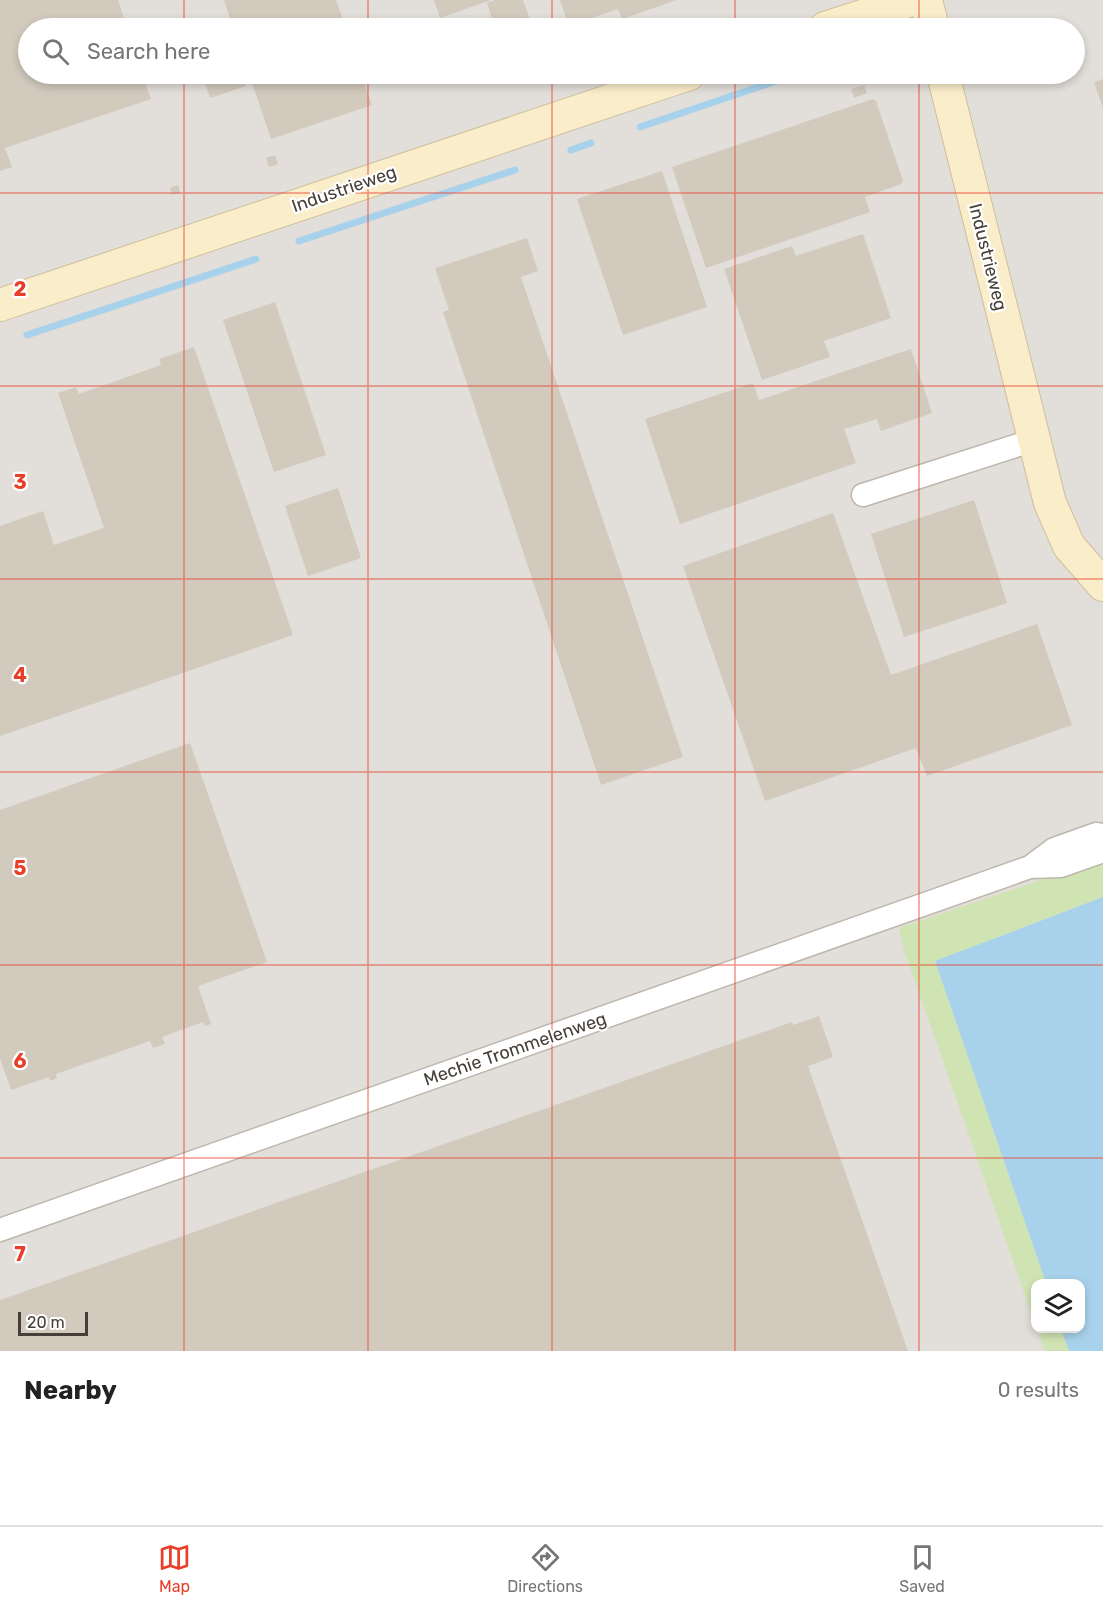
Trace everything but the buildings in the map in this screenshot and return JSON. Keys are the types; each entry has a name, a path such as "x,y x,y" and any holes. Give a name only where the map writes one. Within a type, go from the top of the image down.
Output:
{"street":[{"path":"856,18 912,0"},
{"path":"926,0 930,18"},
{"name":"Industrieweg","path":"0,305 659,84"},
{"name":"Industrieweg","path":"945,84 1050,503 1069,546 1103,585"},
{"path":"863,495 1034,440"},
{"name":"Mechie Trommelenweg","path":"0,1230 1030,867 1054,849 1096,834 1103,835"},
{"name":"Mechie Trommelenweg","path":"1030,867 1061,866 1103,850"}],"shaded area":[{"path":"0,0 1103,0 1103,1351 0,1351"}],"green space":[{"path":"1103,859 1103,897 935,961 1045,1279 1031,1279 1031,1313 904,950 899,928"},
{"path":"1038,1333 1062,1333 1069,1351 1045,1351"}],"water":[{"path":"1103,897 1103,1351 1069,1351 1062,1333 1085,1333 1085,1279 1045,1279 935,961"}],"waterway":[{"path":"640,127 767,84"},
{"path":"571,150 591,143"},
{"path":"299,241 515,170"},
{"path":"27,335 256,259"}]}
